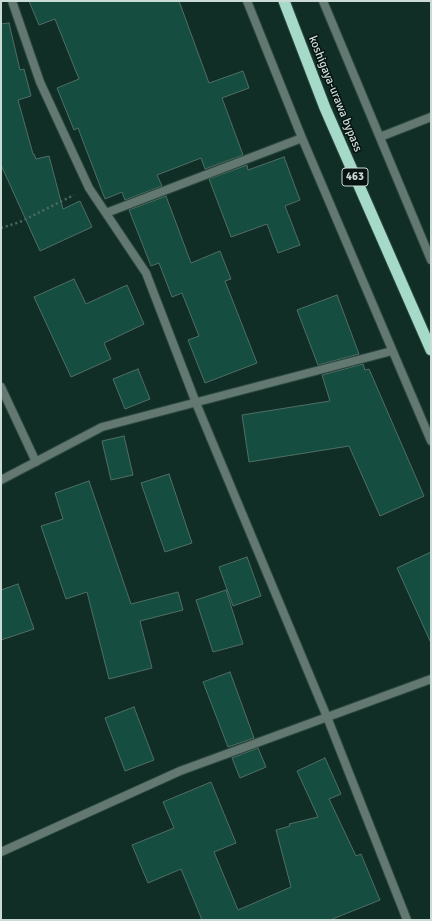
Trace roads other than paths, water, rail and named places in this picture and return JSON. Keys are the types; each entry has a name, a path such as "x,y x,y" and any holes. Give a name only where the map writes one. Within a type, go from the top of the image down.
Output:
{"highway":[{"name":"koshigaya-urawa bypass","path":"284,1 328,114 431,350"}],"street":[{"path":"12,1 40,82 89,188 146,273 196,403 327,717 407,920"},
{"path":"247,1 302,138 431,441"},
{"path":"323,1 431,260"},
{"path":"380,137 431,117"},
{"path":"106,213 302,138"},
{"path":"1,480 102,427 392,351"},
{"path":"1,387 36,462"},
{"path":"1,852 180,771 431,679"}]}
